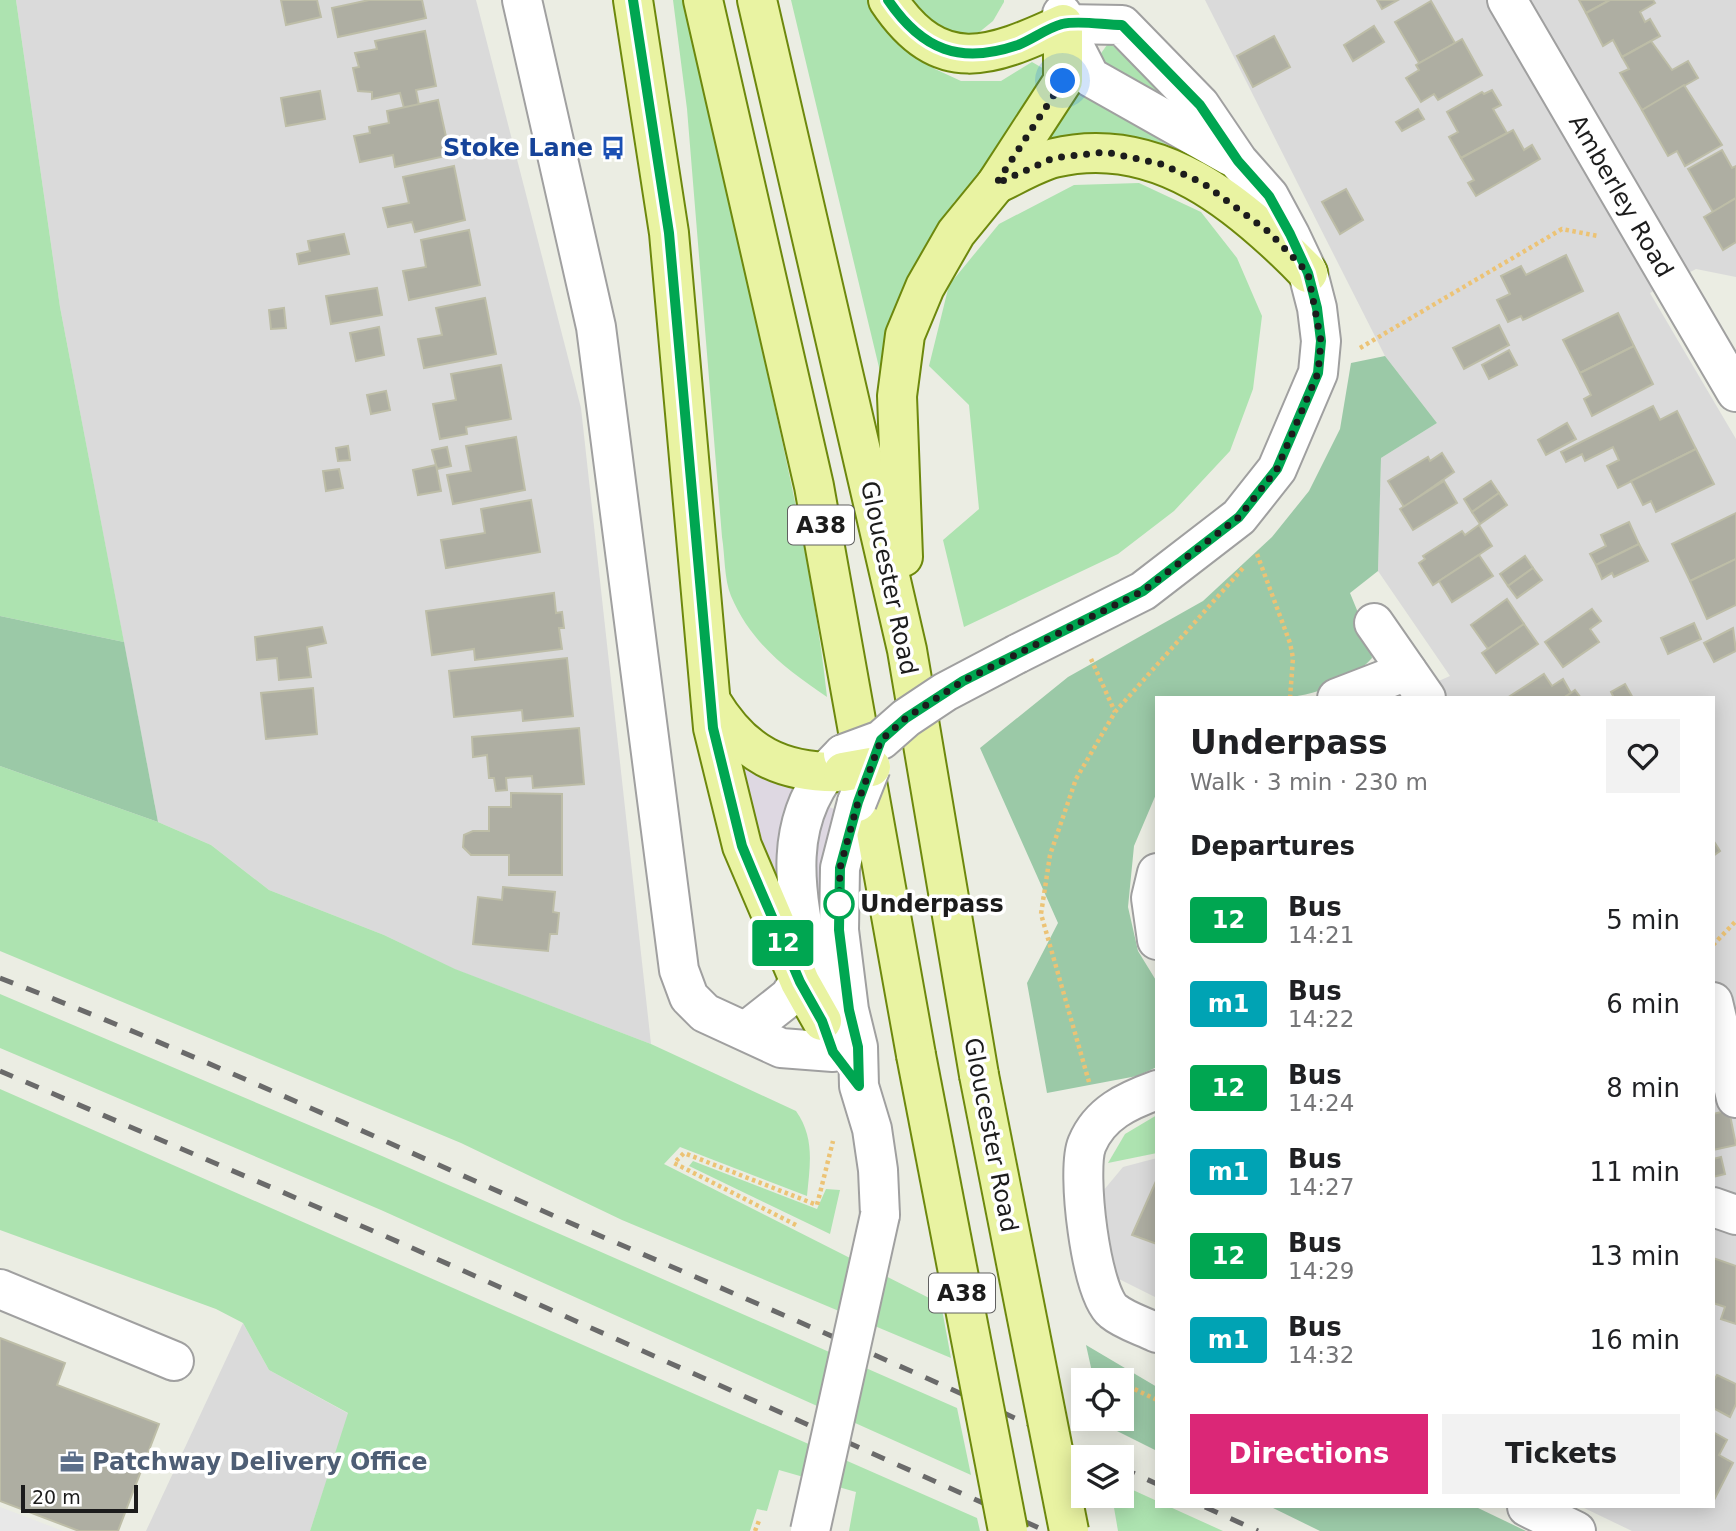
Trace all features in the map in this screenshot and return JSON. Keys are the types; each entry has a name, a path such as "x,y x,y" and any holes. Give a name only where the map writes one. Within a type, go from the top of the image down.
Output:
{"main road":[{"path":"633,0 669,233 708,696 742,846 805,972 827,1036"},
{"name":"A38","path":"703,0 814,486 916,1055 1009,1531"},
{"name":"Gloucester Road","path":"757,0 907,650 979,1075 1069,1531"},
{"path":"888,0 915,34 951,53 980,55 1018,44 1053,8"},
{"path":"907,650 897,396 905,335 925,287 956,233 996,184 1063,81 1053,8"},
{"path":"996,184 1053,158 1106,152 1161,164 1203,183 1269,232 1308,273"},
{"path":"708,696 727,728 757,753 786,767 853,768"}],"street":[{"path":"522,0 596,327 679,970 689,997 705,1013 780,1048 827,1036 859,1086"},
{"name":"Amberley Road","path":"1507,0 1650,246 1730,368"},
{"path":"746,1031 789,997 805,972 795,871 797,838 807,804 853,768 906,718 944,692 1143,591 1239,517 1277,469 1318,373 1321,341 1308,273 1269,196 1238,161 1200,105 1122,25 1053,8"},
{"path":"1053,8 1090,77 1238,161"},
{"path":"1348,696 1416,685 1374,623"},
{"path":"810,1531 880,1215 878,1170 872,1129 859,1086 858,1047 849,1010 839,930 840,868 853,768"},
{"path":"1155,881 1151,898 1155,926"},
{"path":"1715,1010 1736,1098"},
{"path":"1146,1327 1111,1311 1096,1280 1082,1171 1086,1145 1100,1123 1120,1104 1155,1091"},
{"path":"1715,1208 1736,1215"},
{"path":"0,1289 174,1361"},
{"path":"1529,1508 1576,1531"}],"path":[{"path":"1353,352 1562,229 1650,246"},
{"path":"1100,1123 1041,915 1050,855 1076,779 1115,712 1256,552 1290,643 1293,669 1290,696"},
{"path":"1089,654 1115,712"},
{"path":"1715,943 1736,921"},
{"path":"796,1225 674,1163 684,1153 817,1205 831,1142 841,1139"},
{"path":"1134,1388 1155,1399"},
{"path":"755,1531 760,1518"}],"shaded area":[{"path":"16,0 476,0 581,408 651,1044 454,969 384,935 269,890 211,845 158,822 60,307"},
{"path":"1205,0 1736,0 1736,277 1696,269 1650,293 1736,439 1736,1531 1632,1531 1584,1508 1715,1508 1715,696 1405,696 1450,676 1378,571 1381,458 1437,423 1385,356"},
{"path":"732,762 795,790 787,919"},
{"path":"824,805 844,813 827,961 809,855"},
{"path":"1155,1159 1155,1297 1115,1277 1103,1191 1123,1167"},
{"path":"243,1323 269,1370 349,1414 310,1531 146,1531"},
{"path":"0,1507 63,1531 0,1531"}],"green space":[{"path":"0,0 16,0 60,307 124,642 0,616"},
{"path":"673,0 683,0 746,276 801,531 827,697 784,665 759,641 739,613 727,582 687,109"},
{"path":"791,0 872,0 904,45 935,69 961,81 1001,81 1032,62 1051,73 997,163 954,202 924,255 883,384"},
{"path":"911,0 1004,2 993,21 972,38 938,24"},
{"path":"1109,42 1180,111 1097,59"},
{"path":"1079,85 1170,147 1108,136 1046,145"},
{"path":"1139,183 1201,212 1237,258 1262,316 1253,389 1230,451 1174,511 1118,554 964,627 943,540 979,509 969,405 929,366 949,285 999,224 1074,185"},
{"path":"1385,356 1437,423 1381,458 1378,571 1350,593 1368,637 1372,658 1351,676 1300,696 1155,696 1155,797 1134,846 1128,907 1138,951 1155,979 1155,1068 1137,1076 1047,1093 1027,983 1058,923 980,748 1068,677 1203,601 1272,537 1309,491 1340,429 1351,363"},
{"path":"0,616 124,642 158,822 0,766"},
{"path":"0,766 158,822 211,845 269,890 384,935 455,969 651,1044 796,1111 809,1141 807,1196 680,1147 664,1164 941,1304 951,1358 622,1220 461,1143 0,951"},
{"path":"0,994 382,1156 957,1408 971,1475 381,1210 0,1048"},
{"path":"0,1089 977,1518 980,1531 849,1531 856,1492 779,1470 767,1511 757,1509 750,1531 310,1531 348,1413 269,1370 243,1323 216,1309 0,1230"},
{"path":"1155,1116 1155,1153 1108,1163 1125,1134"},
{"path":"693,1161 817,1209 826,1189 840,1190 830,1234 689,1166"},
{"path":"1086,1345 1125,1368 1091,1368"},
{"path":"1134,1373 1155,1386 1155,1450 1117,1431 1134,1431"},
{"path":"1134,1490 1155,1500 1155,1508 1172,1508 1223,1531 1118,1531 1114,1508 1134,1508"},
{"path":"1273,1508 1478,1508 1526,1531 1320,1531"}],"building":[{"path":"281,0 317,0 321,17 286,25"},
{"path":"369,0 422,0 426,18 338,37 332,8"},
{"path":"1377,0 1398,0 1382,9"},
{"path":"1579,0 1610,0 1586,13"},
{"path":"1610,0 1653,0 1655,3 1640,12 1645,22 1650,19 1660,36 1622,57 1613,40 1603,46 1586,13"},
{"path":"1431,1 1455,43 1419,63 1395,22"},
{"path":"1374,26 1384,42 1353,61 1344,45"},
{"path":"425,31 436,86 416,90 419,105 404,108 400,93 372,99 372,92 358,91 353,68 359,67 355,53 377,49 375,41"},
{"path":"1274,36 1290,67 1253,87 1237,56"},
{"path":"1462,39 1482,75 1438,100 1434,94 1421,102 1406,78 1419,70 1416,65"},
{"path":"1651,41 1672,70 1688,61 1698,78 1642,110 1620,73 1629,69 1622,57"},
{"path":"1684,85 1722,145 1685,166 1677,151 1668,156 1642,110"},
{"path":"1492,90 1501,105 1493,109 1507,133 1461,158 1449,137 1458,132 1447,112 1482,92 1484,94"},
{"path":"320,91 325,119 286,126 281,98"},
{"path":"438,100 450,155 395,167 393,155 360,162 354,136 370,133 369,127 389,123 387,111"},
{"path":"1418,109 1424,119 1402,131 1396,122"},
{"path":"1513,130 1524,150 1532,145 1540,159 1476,196 1468,183 1474,180 1461,158"},
{"path":"1722,150 1732,168 1736,166 1736,198 1713,212 1688,169"},
{"path":"454,166 465,220 415,232 412,222 388,227 383,208 409,203 403,177"},
{"path":"1346,189 1363,220 1340,234 1322,202"},
{"path":"1736,198 1736,242 1723,250 1704,217"},
{"path":"469,230 480,285 409,300 403,271 426,267 421,240"},
{"path":"344,234 349,254 299,264 297,254 310,251 308,241"},
{"path":"1566,255 1583,291 1523,320 1521,316 1508,322 1497,300 1510,294 1501,276 1521,266 1526,275"},
{"path":"377,288 382,315 331,324 326,296"},
{"path":"485,298 496,354 424,368 418,339 442,335 436,308"},
{"path":"284,308 286,328 271,329 269,310"},
{"path":"1618,313 1634,346 1580,373 1563,340"},
{"path":"1499,325 1509,345 1464,369 1453,348"},
{"path":"379,327 384,355 356,361 350,333"},
{"path":"1634,346 1653,384 1592,416 1584,399 1591,395 1580,373"},
{"path":"1509,350 1517,365 1489,379 1482,365"},
{"path":"501,365 511,419 466,427 467,434 440,439 433,404 456,400 451,374"},
{"path":"386,391 390,410 371,414 367,395"},
{"path":"1653,406 1660,420 1677,411 1696,449 1618,488 1607,466 1619,460 1613,447 1585,461 1582,454 1566,462 1561,452"},
{"path":"1567,423 1576,439 1546,455 1538,440"},
{"path":"516,437 525,490 453,504 447,475 471,471 466,446"},
{"path":"348,446 350,460 338,461 336,448"},
{"path":"447,447 451,466 437,469 432,450"},
{"path":"1696,449 1714,484 1656,512 1651,501 1643,505 1631,481"},
{"path":"1442,453 1454,472 1404,507 1388,481 1428,457 1430,461"},
{"path":"436,465 441,491 418,495 413,470"},
{"path":"339,469 343,488 326,491 323,471"},
{"path":"1444,481 1457,503 1413,530 1400,509"},
{"path":"1491,481 1499,493 1472,512 1464,499"},
{"path":"1499,493 1507,505 1480,524 1472,512"},
{"path":"531,500 540,552 446,568 441,540 485,533 481,509"},
{"path":"1736,513 1736,559 1690,581 1672,544"},
{"path":"1629,522 1639,544 1596,565 1590,554 1606,546 1601,535"},
{"path":"1479,525 1492,546 1433,585 1419,563 1425,559 1423,556 1462,531 1465,535"},
{"path":"1639,544 1648,561 1614,577 1612,573 1602,579 1596,565"},
{"path":"1479,555 1493,576 1452,602 1439,581"},
{"path":"1525,556 1533,568 1508,586 1500,574"},
{"path":"1736,559 1736,605 1707,619 1690,581"},
{"path":"1533,568 1542,580 1517,598 1508,586"},
{"path":"554,593 556,613 562,612 564,628 559,628 562,649 475,660 474,649 432,655 426,611"},
{"path":"1507,599 1524,624 1488,649 1471,625"},
{"path":"1592,609 1601,621 1590,629 1599,642 1563,667 1545,642"},
{"path":"1694,623 1701,639 1668,654 1661,638"},
{"path":"1524,624 1538,644 1496,673 1482,653"},
{"path":"322,627 326,643 307,647 311,677 279,680 277,658 257,660 255,637"},
{"path":"1733,628 1736,651 1714,662 1704,643"},
{"path":"567,658 573,716 523,721 522,710 454,717 449,671"},
{"path":"1544,674 1552,686 1563,679 1571,693 1566,696 1510,696"},
{"path":"1625,684 1632,696 1613,696 1611,692"},
{"path":"313,688 317,734 266,739 261,693"},
{"path":"1575,690 1580,696 1566,696"},
{"path":"579,728 584,784 533,788 532,776 506,778 507,790 496,791 494,778 489,778 487,755 473,757 472,737"},
{"path":"511,793 562,794 562,875 509,875 509,855 471,855 463,847 464,835 473,831 489,831 489,807 511,807"},
{"path":"503,887 555,892 553,912 559,913 557,934 550,934 548,951 473,944 478,897 502,900"},
{"path":"1729,1110 1736,1145 1715,1150 1715,1114"},
{"path":"1721,1157 1725,1174 1715,1176 1715,1158"},
{"path":"1155,1183 1155,1243 1132,1235"},
{"path":"1715,1259 1736,1266 1736,1324 1721,1319 1725,1307 1715,1304"},
{"name":"Patchway Delivery Office","path":"0,1338 65,1363 57,1385 159,1424 118,1531 79,1531 0,1501"},
{"path":"1717,1375 1736,1384 1736,1404 1730,1417 1715,1409"},
{"path":"1715,1433 1727,1440 1719,1455 1733,1463 1715,1498"}],"railway":[{"path":"0,978 220,1068 907,1369 1073,1445"},
{"path":"0,1071 401,1243 1046,1531"},
{"path":"1134,1473 1155,1483"},
{"path":"1207,1508 1258,1531"}],"bus line":[{"name":"12","path":"633,0 669,233 708,696 713,728 742,846 800,982 822,1021 833,1052 859,1086 858,1047 849,1010 839,930 840,868 858,802 881,740 906,718 963,681 1143,591 1239,517 1277,469 1318,373 1321,341 1317,308 1308,273 1269,196 1238,161 1200,105 1122,25 1063,24 1018,44 980,55 951,53 915,34 888,0"}],"place":[{"name":"Stoke Lane","path":"613,148"},
{"name":"Underpass","path":"839,904"},
{"name":"Patchway Delivery Office","path":"72,1462"}],"route":[{"path":"839,904 839,910 840,868 858,802 881,740 906,718 963,681 1143,591 1239,517 1277,469 1318,373 1321,341 1317,308 1308,273 1269,232 1203,183 1161,164 1106,152 1053,158 996,184 1063,81"}]}
